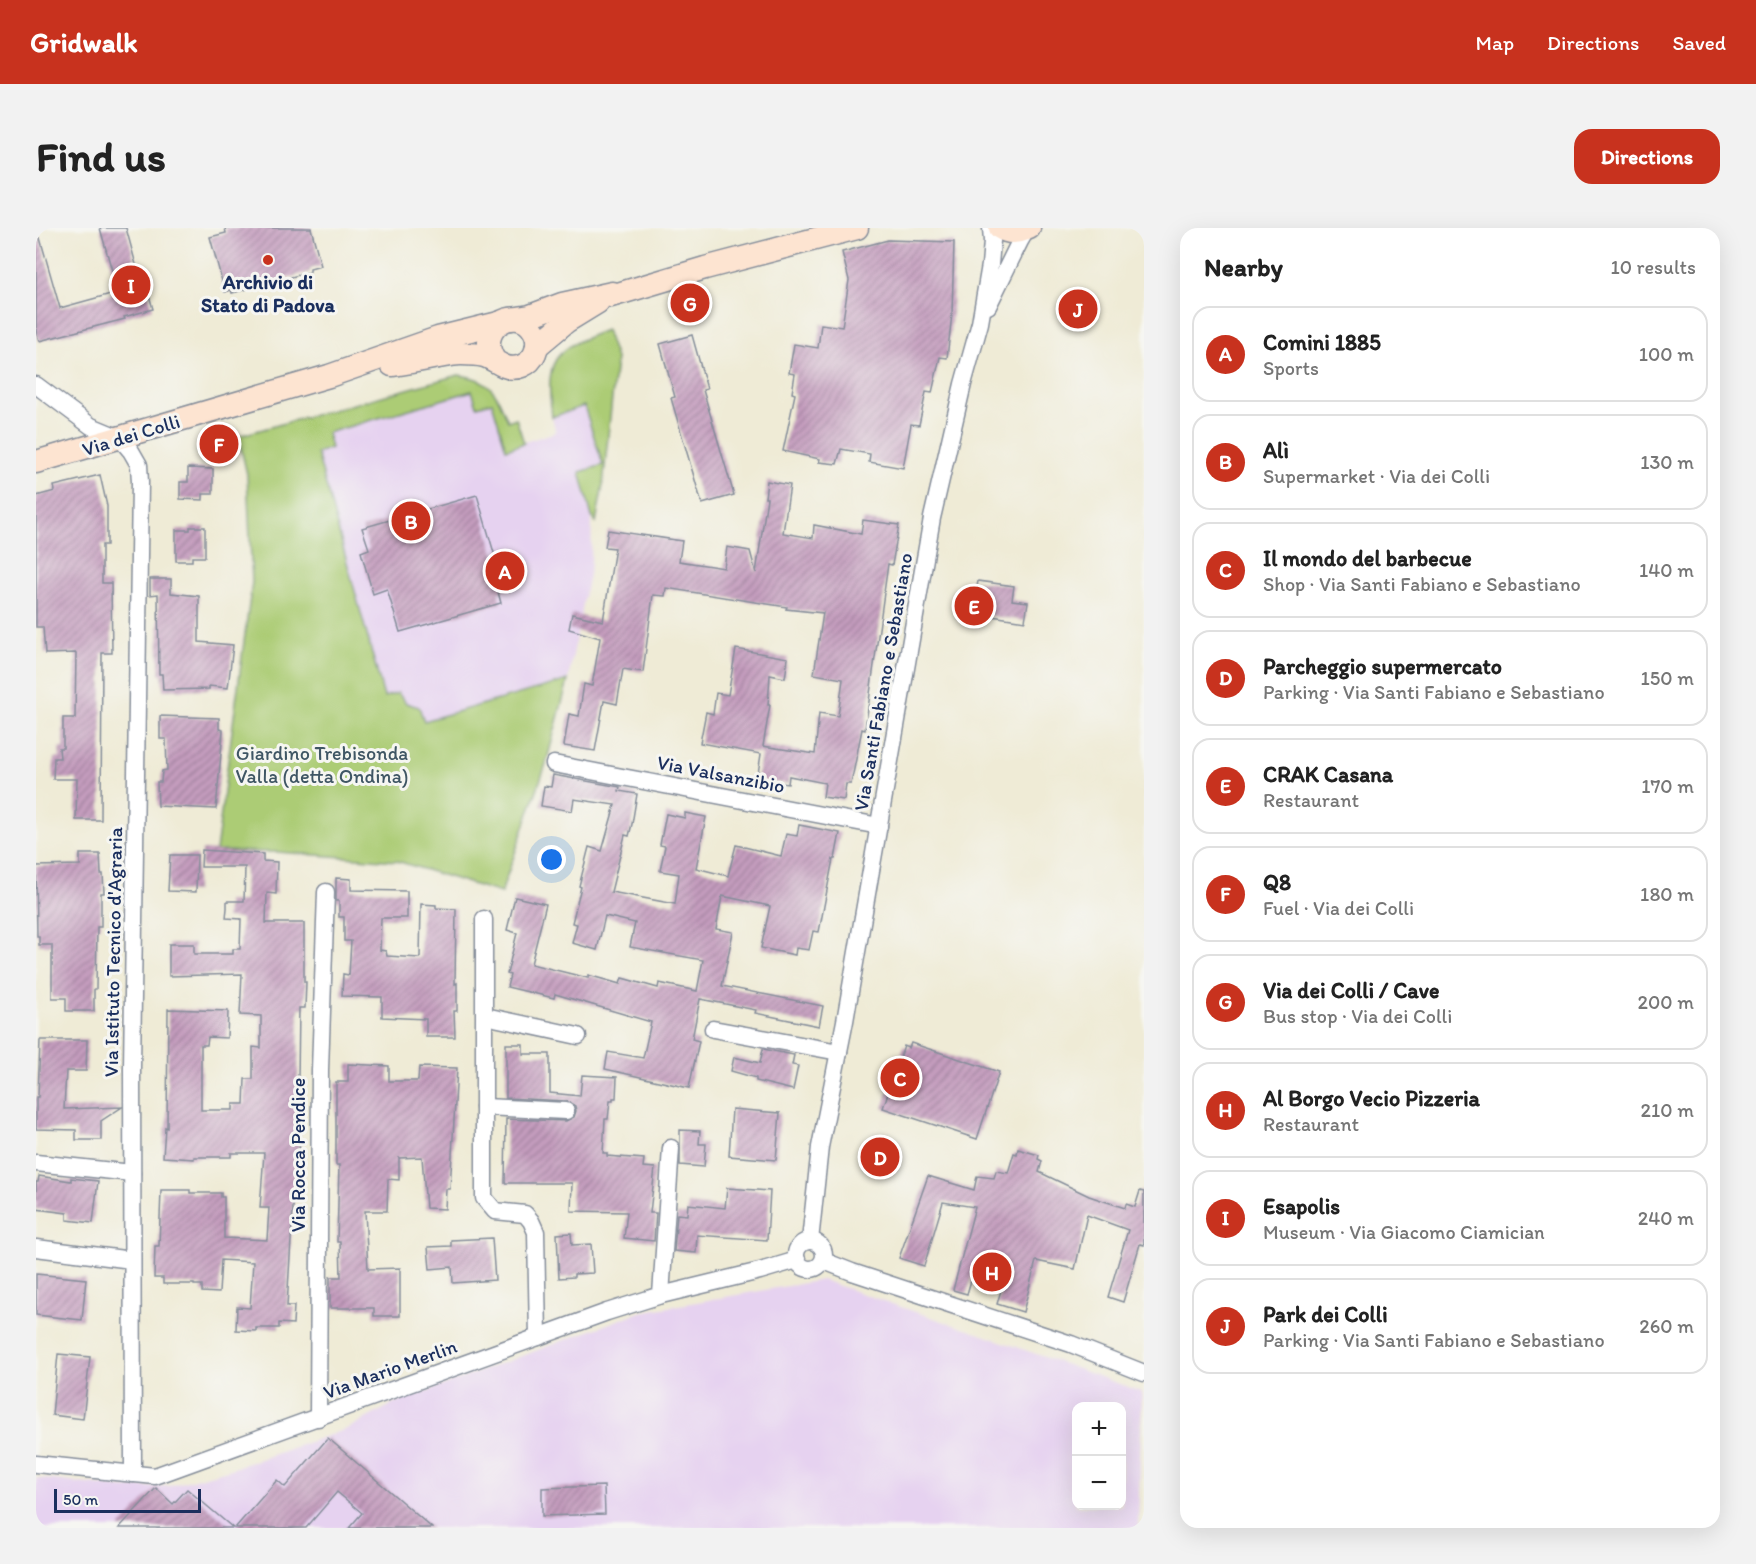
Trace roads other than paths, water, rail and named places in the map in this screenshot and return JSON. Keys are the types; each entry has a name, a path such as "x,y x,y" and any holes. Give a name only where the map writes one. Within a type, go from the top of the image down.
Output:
{"main road":[{"name":"Via dei Colli","path":"612,293 611,296 705,268 857,228"},
{"path":"1000,228 1015,232 1028,229"},
{"name":"Via dei Colli","path":"36,462 329,376 438,338 530,316 562,304 612,293"},
{"name":"Via dei Colli","path":"329,376 459,354 483,356 502,366 519,367 531,359 537,346 567,321 612,293"},
{"path":"495,361 490,354 489,337 493,329 505,321 525,322 531,326 537,339 537,346"}],"street":[{"name":"Via Santi Fabiano e Sebastiano","path":"797,1260 798,1247 810,1241 820,1147 839,1052 932,518 963,384 980,323 990,265 991,228"},
{"name":"Via Santi Fabiano e Sebastiano","path":"980,323 1028,229"},
{"path":"36,384 91,426 120,438"},
{"name":"Via Istituto Tecnico d'Agraria","path":"120,438 139,465 140,482 132,1173 133,1474"},
{"name":"Via Valsanzibio","path":"554,764 879,826"},
{"name":"Via Rocca Pendice","path":"318,1418 320,1070 326,892"},
{"path":"484,919 484,1198 495,1211 525,1214 536,1232 538,1337"},
{"path":"485,1016 578,1036"},
{"path":"713,1029 839,1052"},
{"path":"484,1107 566,1110"},
{"path":"661,1294 671,1148"},
{"path":"36,1163 132,1173"},
{"path":"797,1260 807,1269 814,1269 824,1261 824,1250 820,1245 810,1241"},
{"path":"36,1248 132,1260"},
{"name":"Via Mario Merlin","path":"36,1464 155,1476 661,1294 797,1260"},
{"path":"824,1261 1061,1341 1144,1373"}],"place":[{"name":"Archivio di Stato di Padova","path":"268,260"},
{"name":"Esapolis","path":"131,285"},
{"name":"Via dei Colli / Cave","path":"690,303"},
{"name":"Park dei Colli","path":"1078,309"},
{"name":"Q8","path":"219,444"},
{"name":"Alì","path":"411,521"},
{"name":"Comini 1885","path":"505,571"},
{"name":"CRAK Casana","path":"974,606"},
{"name":"Il mondo del barbecue","path":"900,1078"},
{"name":"Parcheggio supermercato","path":"880,1157"},
{"name":"Al Borgo Vecio Pizzeria","path":"992,1272"}],"park label":[{"name":"Giardino Trebisonda Valla (detta Ondina)","path":"322,764"}]}
